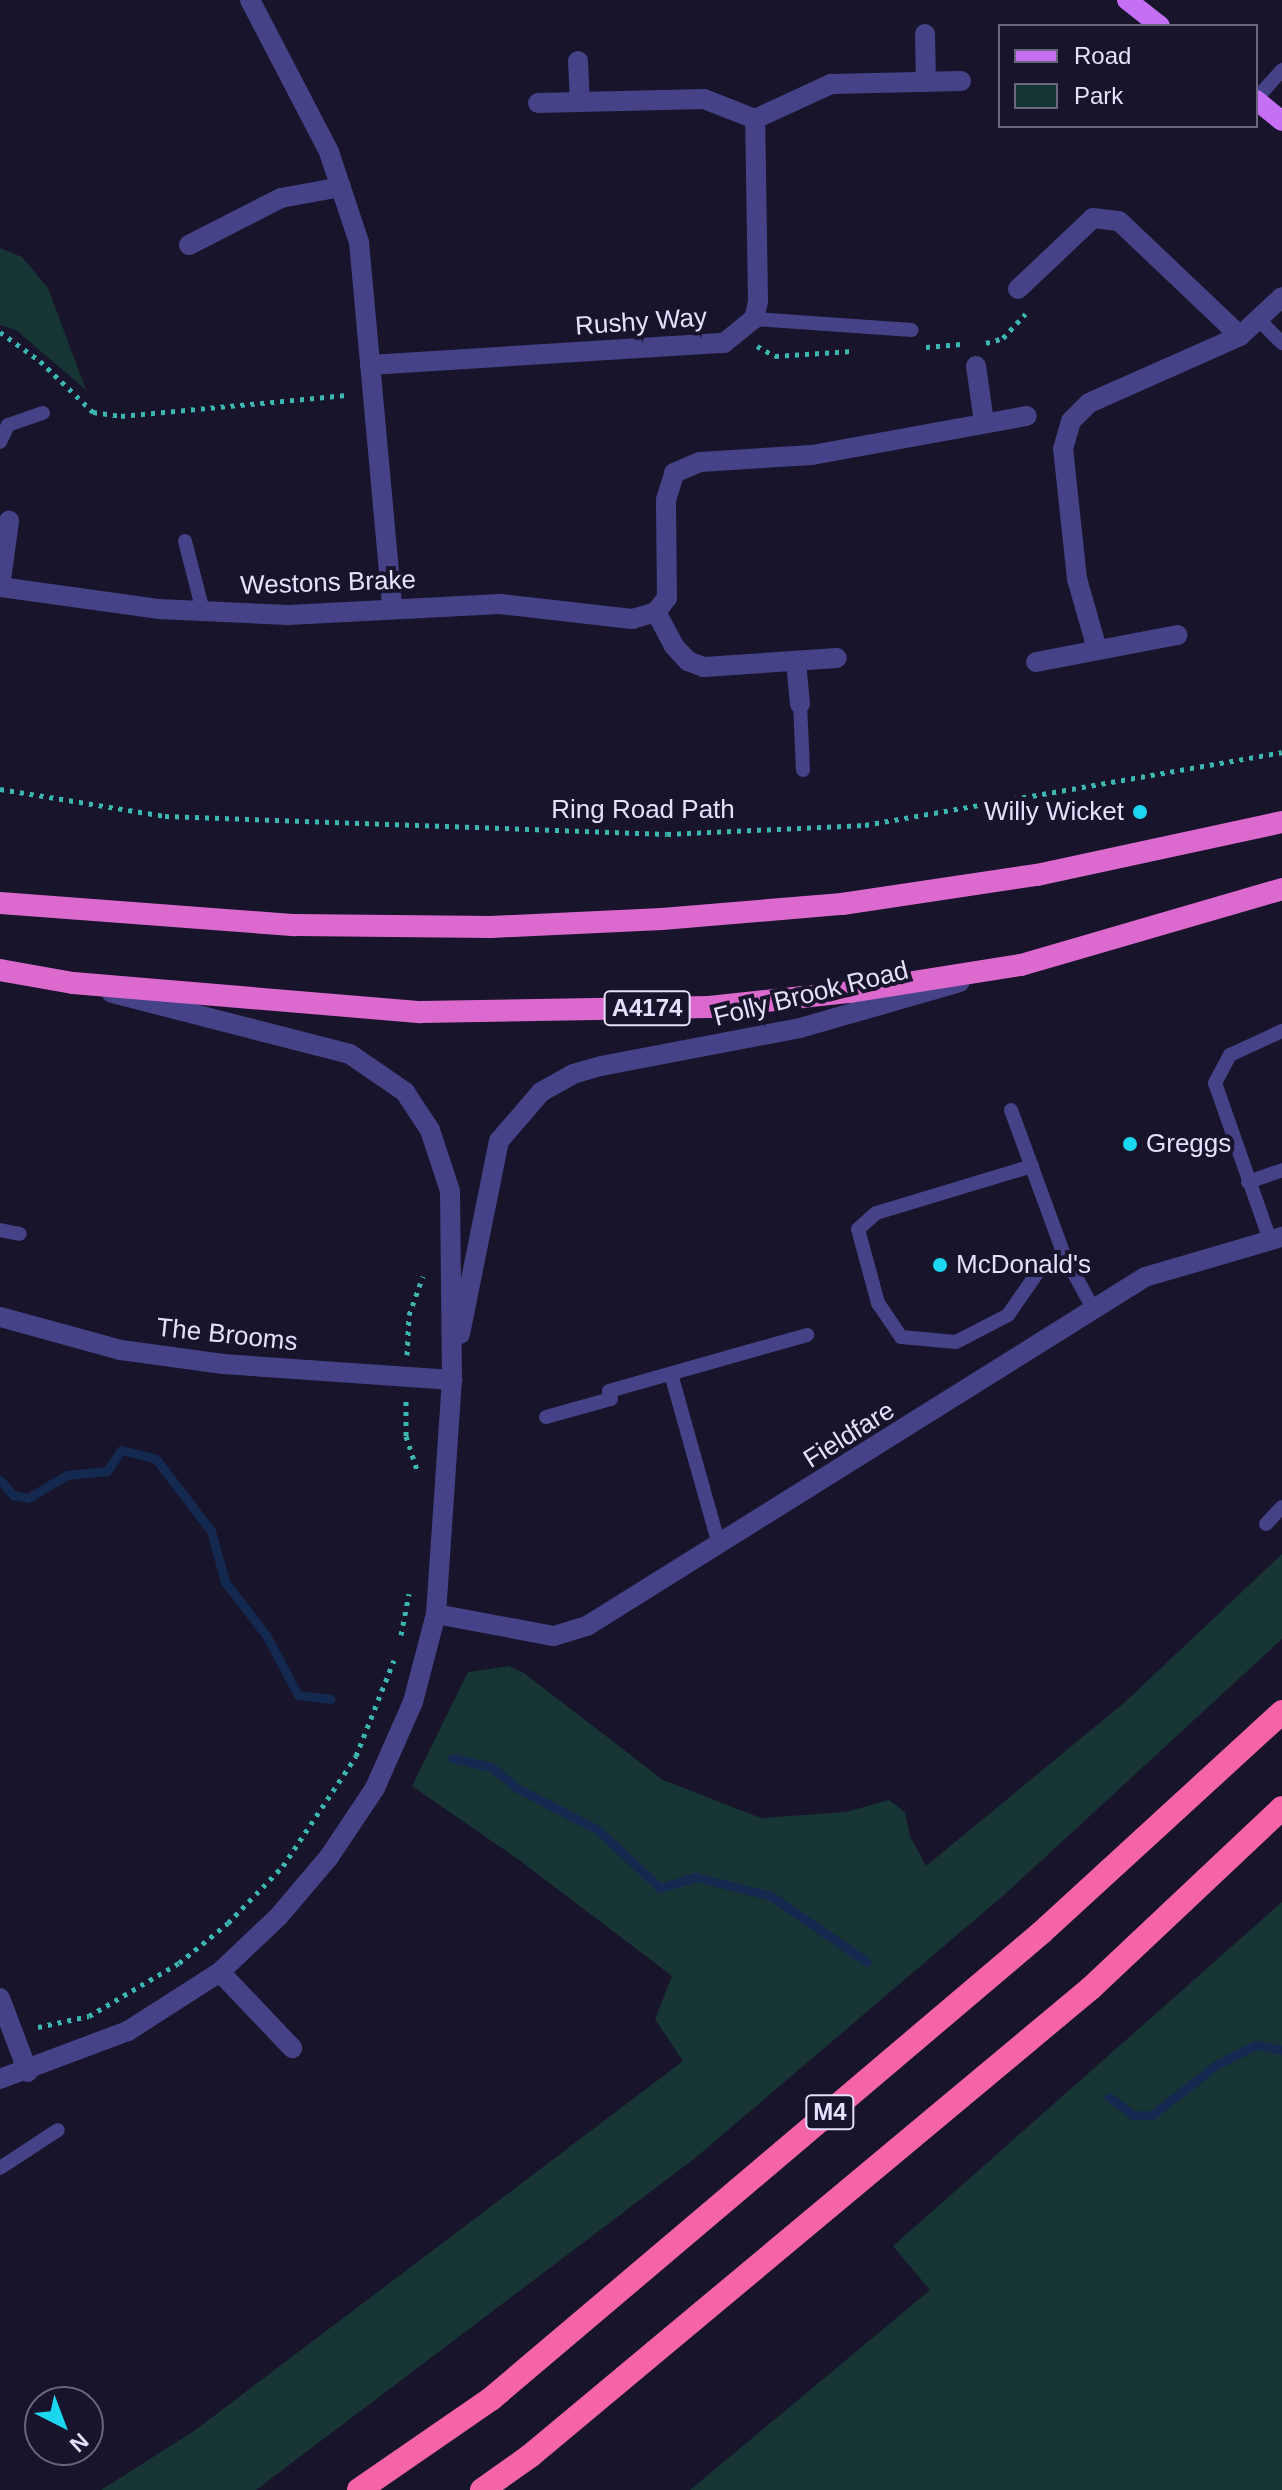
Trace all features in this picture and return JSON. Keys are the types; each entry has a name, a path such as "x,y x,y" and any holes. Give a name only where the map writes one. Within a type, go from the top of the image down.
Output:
{"highway":[{"path":"0,903 295,925 491,927 662,919 842,904 1037,875 1282,822"},
{"name":"A4174","path":"0,970 73,983 421,1012 678,1007 850,992 1021,965 1282,889"},
{"name":"M4","path":"359,2490 503,2389 1041,1933 1282,1712"},
{"path":"482,2490 530,2456 1091,1988 1282,1808"}],"main road":[{"path":"1127,0 1157,24"},
{"path":"1258,102 1282,121"}],"street":[{"path":"250,0 329,152 359,242 392,607"},
{"path":"925,34 926,82"},
{"path":"578,61 580,102"},
{"path":"538,103 704,99 755,119 831,84 961,81"},
{"path":"754,319 758,301 755,119"},
{"path":"189,245 281,198 341,187"},
{"path":"1018,289 1093,218 1119,221 1240,336"},
{"path":"1097,649 1077,579 1063,449 1071,421 1089,403 1240,336 1282,297"},
{"name":"Rushy Way","path":"370,365 724,343 754,319"},
{"path":"976,366 984,422"},
{"path":"837,658 704,667 688,661 674,646 656,612 667,598 671,575 666,500 674,473 700,462 812,455 1026,416"},
{"path":"0,587 4,515"},
{"name":"Westons Brake","path":"0,587 203,611 288,615 392,607 500,604 632,619 656,612"},
{"path":"1036,662 1177,635"},
{"path":"796,662 800,704"},
{"name":"Folly Brook Road","path":"452,1380 499,1141 541,1092 601,1066 800,1028 1021,965"},
{"name":"Folly Brook Road","path":"0,2079 28,2072 128,2031 220,1972 279,1916 329,1857 375,1788 413,1702 436,1614 452,1380 450,1191 430,1130 405,1092 350,1054 73,983"},
{"name":"Fieldfare","path":"436,1614 554,1636 587,1626 1145,1277 1276,1239"},
{"name":"The Brooms","path":"0,1317 121,1350 452,1380"},
{"path":"220,1972 292,2048"},
{"path":"0,1998 28,2072"}],"lane":[{"path":"1258,98 1282,70"},
{"path":"754,319 912,330"},
{"path":"1259,320 1282,343"},
{"path":"0,442 8,425 43,413"},
{"path":"185,541 203,611"},
{"path":"800,704 803,770"},
{"path":"1276,1239 1248,1182 1215,1083 1230,1055 1282,1031"},
{"path":"1011,1110 1064,1255 1094,1310"},
{"path":"1032,1166 876,1213 858,1229 878,1303 901,1337 956,1342 1008,1315 1040,1269 1064,1255"},
{"path":"1248,1182 1282,1170"},
{"path":"0,1230 20,1234"},
{"path":"546,1417 671,1374 807,1335"},
{"path":"671,1374 719,1545"},
{"path":"1266,1524 1282,1507"},
{"path":"0,2168 58,2130"}],"path":[{"path":"0,332 40,361 93,412 121,416 374,393"},
{"name":"Ring Road Path","path":"0,789 165,816 667,834 865,825 1282,752"},
{"path":"418,1488 406,1436 409,1315 419,1298 426,1257 451,1253"},
{"path":"400,1638 412,1578"},
{"path":"13,2032 89,2016 179,1963 228,1923 283,1866 327,1803 362,1743 397,1651"}],"green space":[{"path":"0,248 22,257 48,288 86,390 16,330 0,325"},
{"path":"1282,1554 1282,1639 1004,1895 694,2159 256,2490 101,2490 194,2431 683,2061 655,2019 672,1976 519,1860 412,1786 468,1672 509,1666 524,1673 663,1780 761,1818 846,1812 889,1800 905,1812 910,1836 926,1866 1125,1702"},
{"path":"1282,1902 1282,2490 690,2490 930,2290 893,2246"}],"waterway":[{"path":"0,1480 13,1495 28,1498 67,1475 107,1471 121,1450 156,1459 211,1531 225,1582 266,1635 298,1695 331,1699"},
{"path":"452,1758 491,1767 517,1788 598,1830 660,1888 696,1877 771,1896 867,1962"},
{"path":"1109,2097 1133,2115 1152,2115 1216,2065 1256,2045 1282,2050"}],"place":[{"name":"Willy Wicket","path":"1140,812"},
{"name":"Greggs","path":"1130,1144"},
{"name":"McDonald's","path":"940,1265"}]}
